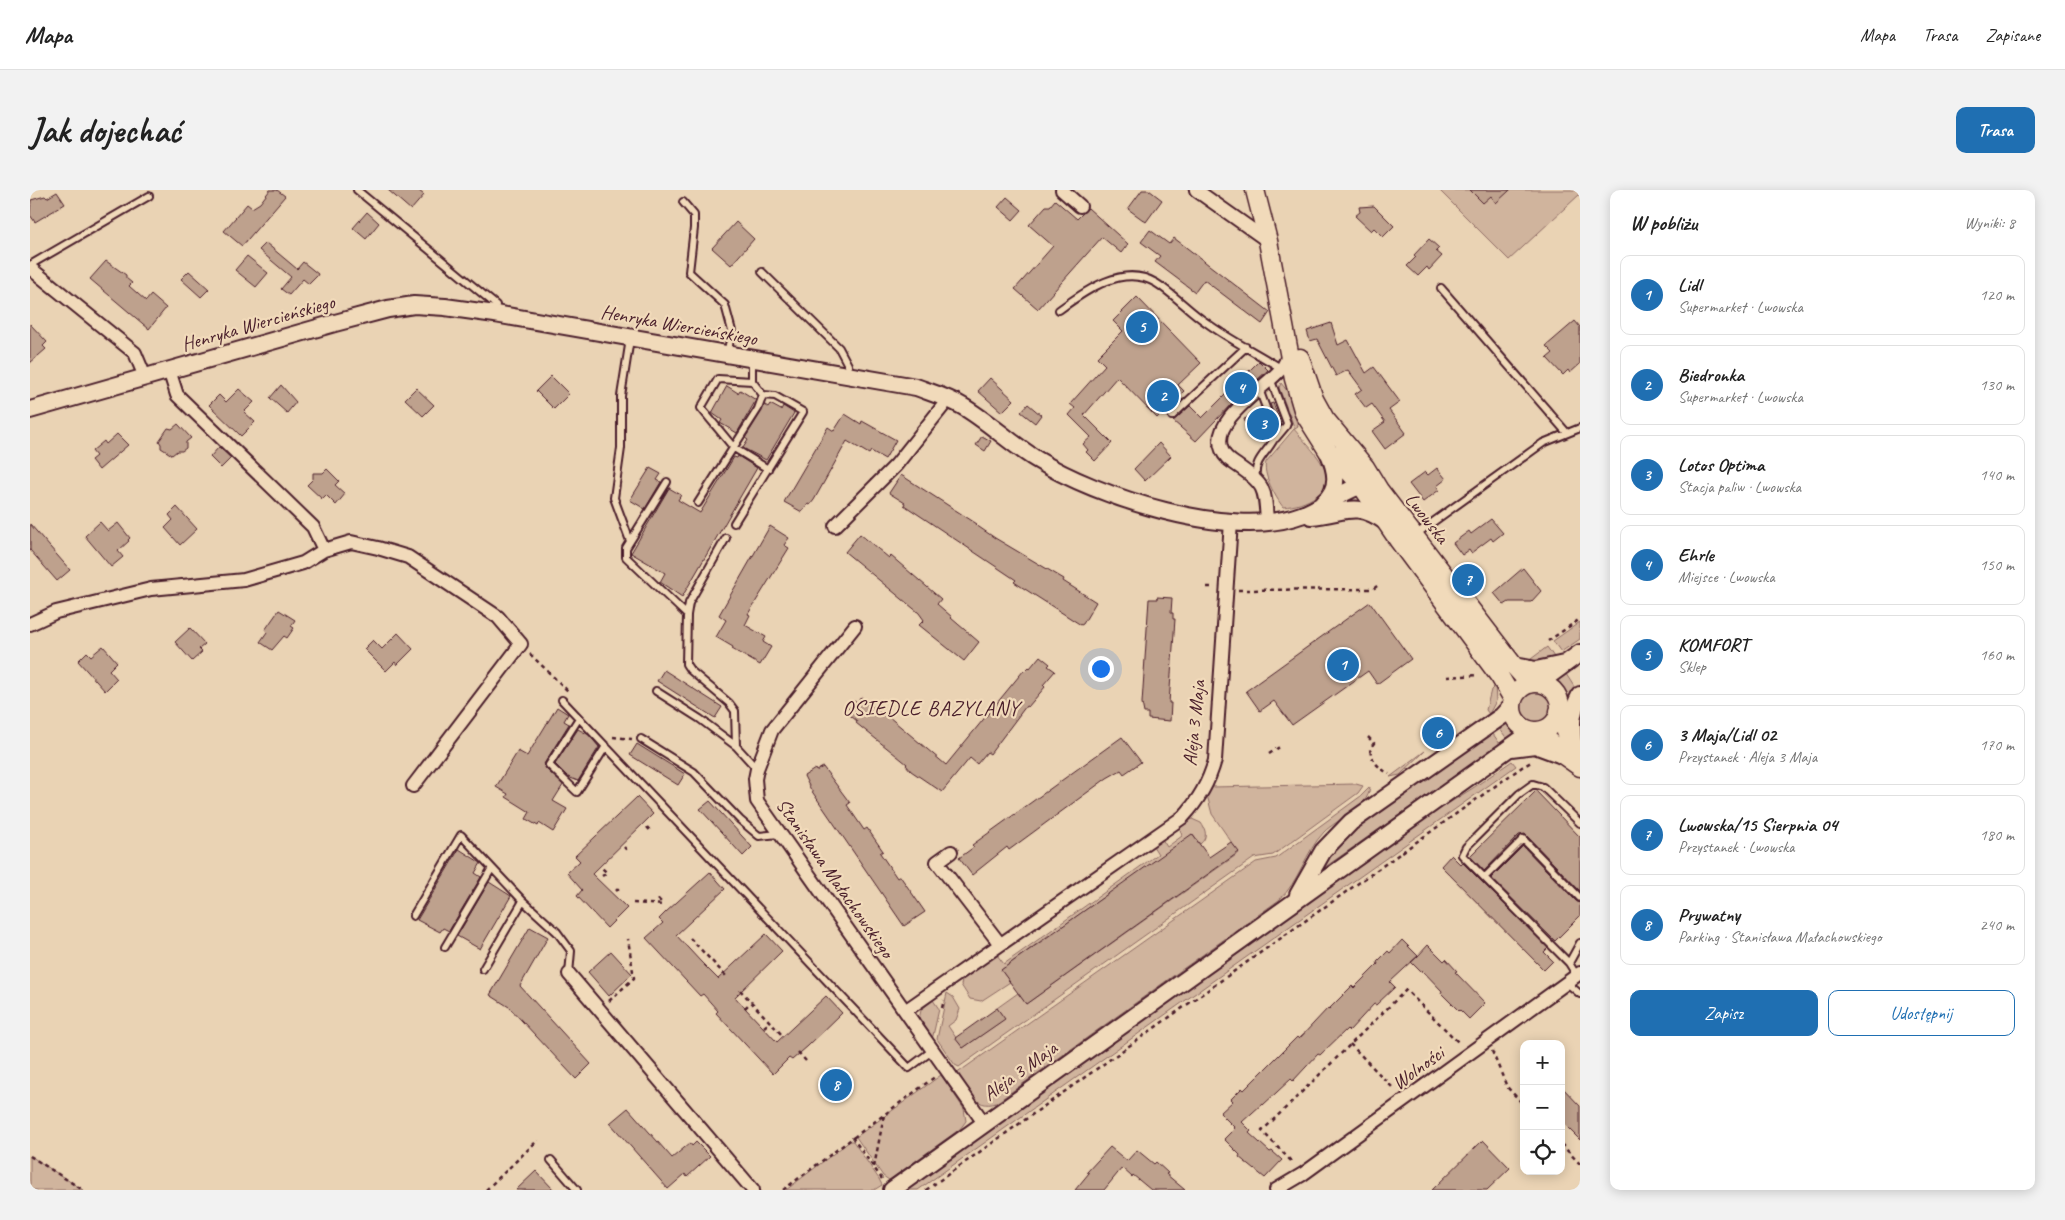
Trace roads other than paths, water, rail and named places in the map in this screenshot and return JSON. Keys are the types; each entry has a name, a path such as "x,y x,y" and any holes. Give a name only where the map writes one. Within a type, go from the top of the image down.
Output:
{"main road":[{"name":"Lwowska","path":"1255,190 1268,241 1290,351 1288,372 1304,413 1328,451 1370,488 1507,671 1513,702"},
{"name":"Lwowska","path":"1280,300 1314,399 1332,429 1349,447 1386,522 1408,540"},
{"name":"Lwowska","path":"1507,671 1535,683"},
{"path":"1572,753 1536,731 1527,729 1514,718 1513,702 1518,691 1535,683 1545,685 1555,693 1572,753 1580,767"},
{"path":"1536,731 1552,725 1560,708"}],"street":[{"path":"1062,190 1080,206"},
{"path":"1196,190 1268,241"},
{"path":"30,267 135,352 145,377"},
{"name":"Henryka Wiercieńskiego","path":"30,410 388,309 422,305 495,314 916,388 963,406 1022,450 1049,467 1148,507 1182,515 1231,522 1267,522 1357,508 1365,510 1386,522"},
{"path":"169,370 177,395 313,527 324,550"},
{"path":"1267,522 1263,488 1256,479 1226,458 1219,440 1221,429 1228,419 1270,378 1288,372"},
{"name":"Lwowska","path":"1288,372 1314,399"},
{"path":"835,526 896,465 943,406 946,398"},
{"name":"Lwowska","path":"1319,506 1332,493 1336,484 1335,468 1328,451"},
{"name":"Henryka Wiercieńskiego","path":"1301,516 1319,506 1370,488"},
{"name":"Henryka Wiercieńskiego","path":"1342,510 1370,488"},
{"name":"Aleja 3 Maja","path":"906,1011 1183,817 1203,792 1212,772 1216,754 1231,522"},
{"path":"30,624 56,612 151,589 244,580 303,563 324,550 351,542 378,548 408,558 498,617 521,644 413,786"},
{"name":"Stanisława Małachowskiego","path":"855,626 772,730 757,769 755,780 757,801 984,1123"},
{"path":"1535,683 1580,653"},
{"path":"1490,723 1496,714 1507,671 1547,669 1564,664"},
{"path":"1560,708 1580,694"},
{"path":"1509,748 1535,745 1572,753 1571,723 1574,705 1580,694"},
{"name":"Aleja 3 Maja","path":"1296,899 1323,851 1351,822 1502,716 1513,702"},
{"name":"Aleja 3 Maja","path":"888,1186 984,1123 1296,899 1509,748 1536,731"},
{"path":"952,852 937,862 1000,944"},
{"path":"569,974 753,1190"},
{"name":"Wolności","path":"1276,1190 1303,1174 1575,977"}],"lane":[{"path":"357,190 496,306 495,314"},
{"path":"30,267 149,196"},
{"path":"682,202 694,215 689,272 725,305 732,331 727,355"},
{"path":"762,272 839,348 848,365 850,376"},
{"path":"1059,310 1079,295 1108,280 1139,277 1157,284 1209,325 1288,372"},
{"path":"1441,288 1567,433"},
{"path":"630,339 621,396 621,448 614,498 630,542"},
{"path":"1172,416 1246,347"},
{"path":"734,524 803,412 775,396 763,395 752,381 752,360"},
{"path":"1256,479 1255,468 1261,456 1284,430 1287,422 1270,378"},
{"path":"752,381 718,379 701,408 734,448 768,469"},
{"path":"1259,389 1276,435 1274,441"},
{"path":"698,503 758,409 763,395"},
{"path":"1408,540 1543,443 1580,428"},
{"path":"667,482 626,548 626,557 687,615"},
{"path":"726,538 689,603 686,664 690,670 729,703 735,711 736,746"},
{"path":"656,691 736,746 757,769"},
{"path":"562,700 909,1068 933,1050"},
{"path":"578,718 549,765 577,792 606,746"},
{"path":"641,739 694,772 740,820 759,836 781,834"},
{"path":"1580,824 1543,787 1533,784 1519,794 1466,847 1462,855 1569,963 1580,994"},
{"path":"413,916 461,835 523,901 557,932 571,951 569,974"},
{"path":"1485,877 1523,838 1580,898"},
{"path":"445,947 492,868"},
{"path":"482,969 523,901"},
{"path":"1569,963 1580,943"},
{"path":"551,1160 577,1190"}],"place":[{"name":"KOMFORT","path":"1142,327"},
{"name":"Ehrle","path":"1241,388"},
{"name":"Biedronka","path":"1163,396"},
{"name":"Lotos Optima","path":"1263,424"},
{"name":"Lwowska/15 Sierpnia 04","path":"1468,580"},
{"name":"Lidl","path":"1343,665"},
{"name":"3 Maja/Lidl 02","path":"1438,733"},
{"name":"Prywatny","path":"836,1085"}],"district":[{"name":"OSIEDLE BAZYLANY","path":"931,708"}]}
